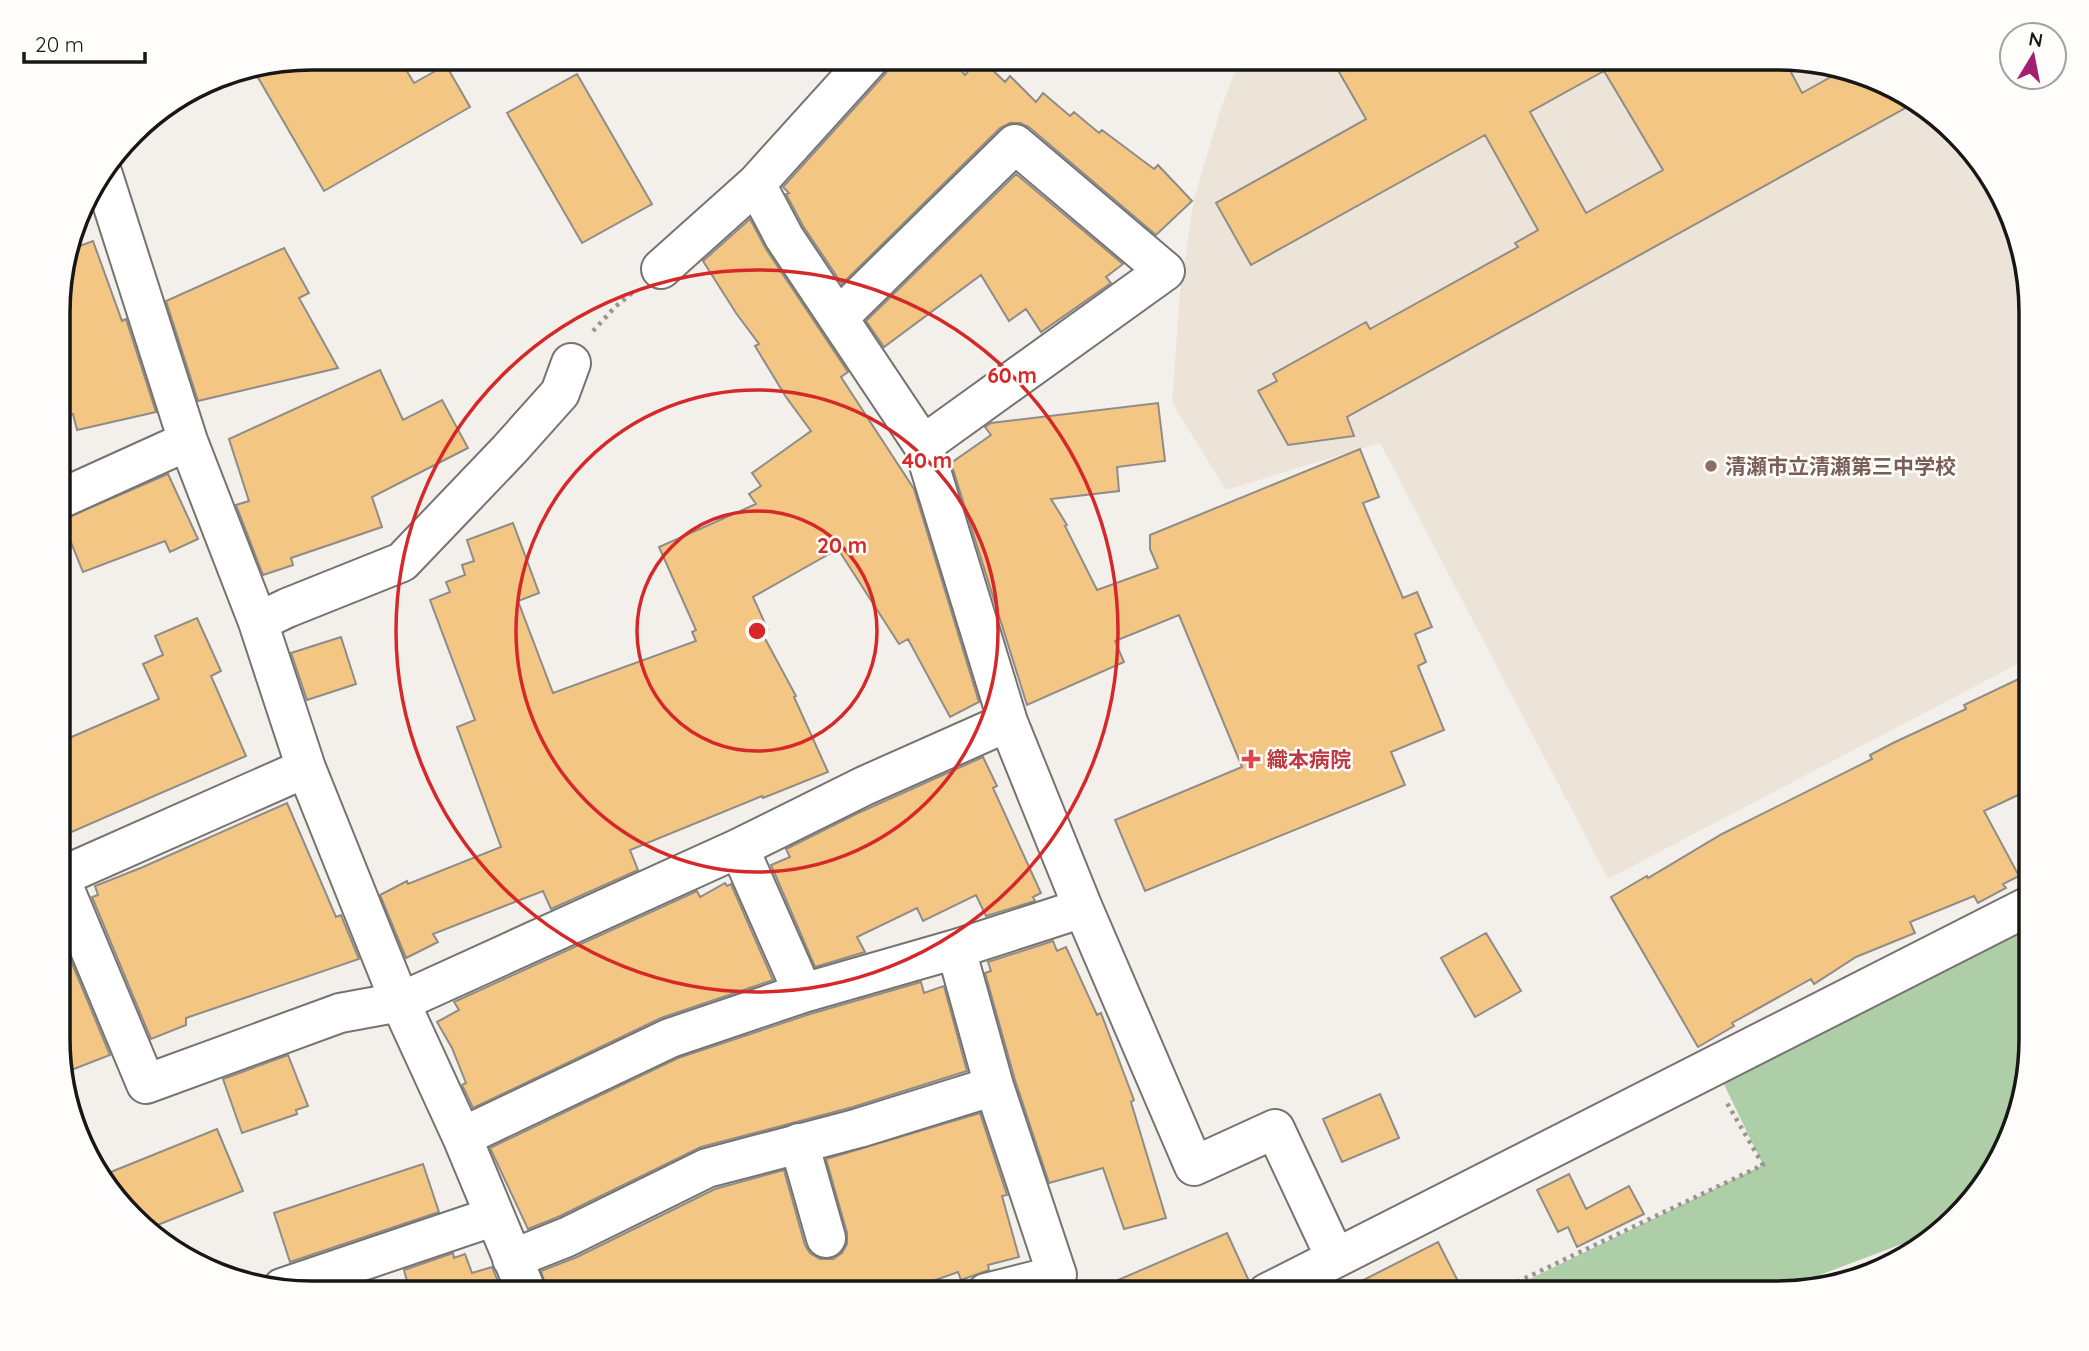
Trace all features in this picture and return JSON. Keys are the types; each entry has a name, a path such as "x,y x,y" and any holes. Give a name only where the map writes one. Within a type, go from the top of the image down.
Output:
{"street":[{"path":"661,269 756,184 859,71"},
{"path":"838,318 1015,144 1165,271 923,445"},
{"path":"756,184 784,237 923,445 1007,722 1083,908 1194,1166 1275,1129 1335,1258"},
{"path":"106,185 188,441 258,622 306,768 400,1002 462,1137 522,1281"},
{"path":"258,622 402,562 560,393 571,363"},
{"path":"70,494 188,441"},
{"path":"70,901 146,1084 340,1013 400,1002 739,848 864,786 1007,722"},
{"path":"70,873 306,768"},
{"path":"739,848 803,993"},
{"path":"462,1137 670,1038 803,993 956,949 1083,908"},
{"path":"1292,1280 2018,912"},
{"path":"956,949 994,1086 1057,1275 1035,1281"},
{"path":"512,1259 567,1237 707,1168 859,1128 994,1086"},
{"path":"799,1143 826,1238"},
{"path":"304,1280 495,1216"}],"path":[{"path":"571,363 579,346 615,307 661,269"},
{"path":"1521,1280 1763,1165 1707,1069"}],"shaded area":[{"name":"清瀬市立清瀬第三中学校","path":"1235,70 1777,70 1824,75 1855,83 1884,95 1911,111 1936,130 1969,165 1987,191 2011,250 2018,296 2018,664 1608,879 1380,443 1226,490 1172,403 1180,293 1194,199 1221,108"}],"green space":[{"path":"2018,923 2018,1055 2006,1117 1994,1146 1978,1173 1959,1198 1924,1231 1909,1241 1808,1279 1527,1280 1763,1165 1717,1070"}],"building":[{"path":"1338,70 1790,71 1802,93 1831,77 1884,95 1906,108 1347,417 1354,436 1288,445 1258,391 1277,381 1273,374 1366,322 1370,329 1518,247 1515,243 1538,230 1485,135 1251,265 1216,203 1366,119","holes":["1604,71 1663,170 1586,213 1530,112"]},
{"path":"296,71 407,71 414,83 436,71 449,71 470,107 324,191 257,77"},
{"path":"887,71 961,71 965,75 969,71 993,71 1005,82 1010,76 1036,102 1043,93 1070,116 1074,112 1099,133 1102,130 1154,169 1158,165 1192,201 1156,235 1029,127 1010,123 1000,128 842,284 803,226 786,194 789,193 783,187"},
{"path":"577,74 652,204 582,243 507,113"},
{"path":"1016,174 1123,264 1106,277 1111,283 1041,332 1026,309 1009,321 981,275 884,347 866,321"},
{"path":"750,219 766,249 848,372 841,377 914,489 979,702 950,717 908,639 899,644 838,549 753,597 768,630 762,633 796,696 794,697 828,772 630,850 638,870 551,909 543,891 433,934 438,942 406,958 380,895 407,881 408,884 501,847 457,727 475,720 430,600 450,592 446,582 465,575 462,565 474,561 467,540 513,523 539,593 518,601 553,693 696,641 692,632 696,630 659,547 756,504 749,494 761,486 752,473 811,431 786,397 755,346 759,344 703,261"},
{"path":"93,241 122,321 126,319 156,412 77,430 73,414 70,415 70,312 72,281 80,246"},
{"path":"284,248 309,293 299,298 338,368 198,401 166,301"},
{"path":"380,370 403,420 442,400 468,448 372,497 382,527 291,558 293,565 263,575 236,505 249,501 229,439"},
{"path":"1158,403 1165,461 1117,467 1119,491 1051,499 1067,525 1065,526 1097,590 1158,568 1150,549 1150,535 1360,449 1379,497 1363,503 1403,598 1417,592 1432,627 1415,634 1426,662 1418,666 1444,730 1391,752 1405,785 1145,891 1115,820 1242,767 1179,615 1115,641 1124,662 1027,705 951,463 991,435 985,427 991,423"},
{"path":"168,474 198,539 170,552 165,541 83,572 70,540 70,517"},
{"path":"197,618 221,671 211,676 246,756 70,833 70,738 159,699 143,664 163,655 155,636"},
{"path":"341,637 356,684 307,700 291,653"},
{"path":"2018,679 2018,795 1984,811 2018,876 2003,884 2006,888 1978,903 1974,896 1910,922 1915,933 1856,957 1814,984 1811,979 1732,1023 1734,1026 1698,1047 1611,897 1722,834 1872,759 1870,755 1966,709 1964,705"},
{"path":"983,757 997,786 993,788 1041,893 1033,897 1035,901 986,916 976,895 923,921 917,908 857,937 865,952 815,967 771,865 790,857 786,849"},
{"path":"287,803 336,917 341,915 359,959 186,1018 186,1025 151,1039 92,897 98,895 95,886"},
{"path":"725,883 727,886 731,884 773,980 661,1018 473,1108 462,1085 466,1083 452,1048 437,1022 459,1010 454,1002 697,891 700,897"},
{"path":"1486,933 1521,991 1475,1017 1441,958"},
{"path":"1053,941 1057,951 1066,947 1097,1015 1101,1013 1134,1100 1131,1102 1166,1218 1124,1229 1103,1168 1049,1183 1015,1080 985,973 991,971 988,962"},
{"path":"70,958 110,1055 72,1070"},
{"path":"921,982 924,993 944,986 967,1071 853,1107 701,1147 528,1229 490,1148 678,1058 810,1014"},
{"path":"288,1055 308,1106 296,1110 297,1114 242,1133 223,1079"},
{"path":"1380,1094 1399,1138 1342,1162 1323,1119"},
{"path":"980,1113 1007,1195 1002,1196 1019,1257 988,1265 989,1270 961,1280 958,1272 934,1281 544,1281 541,1271 577,1257 715,1189 784,1170 805,1245 810,1253 820,1259 833,1259 842,1253 847,1244 847,1233 826,1159"},
{"path":"217,1129 243,1191 158,1225 141,1210 110,1172"},
{"path":"423,1164 439,1212 290,1262 274,1213"},
{"path":"1569,1174 1586,1209 1629,1186 1644,1214 1577,1247 1568,1227 1558,1232 1537,1190"},
{"path":"1227,1233 1249,1280 1117,1280"},
{"path":"1438,1242 1457,1280 1363,1280"},
{"path":"453,1253 454,1258 465,1254 472,1273 492,1267 498,1281 407,1281 404,1270"}],"place":[{"name":"清瀬市立清瀬第三中学校","path":"1711,466"},
{"name":"織本病院","path":"1251,759"}]}
